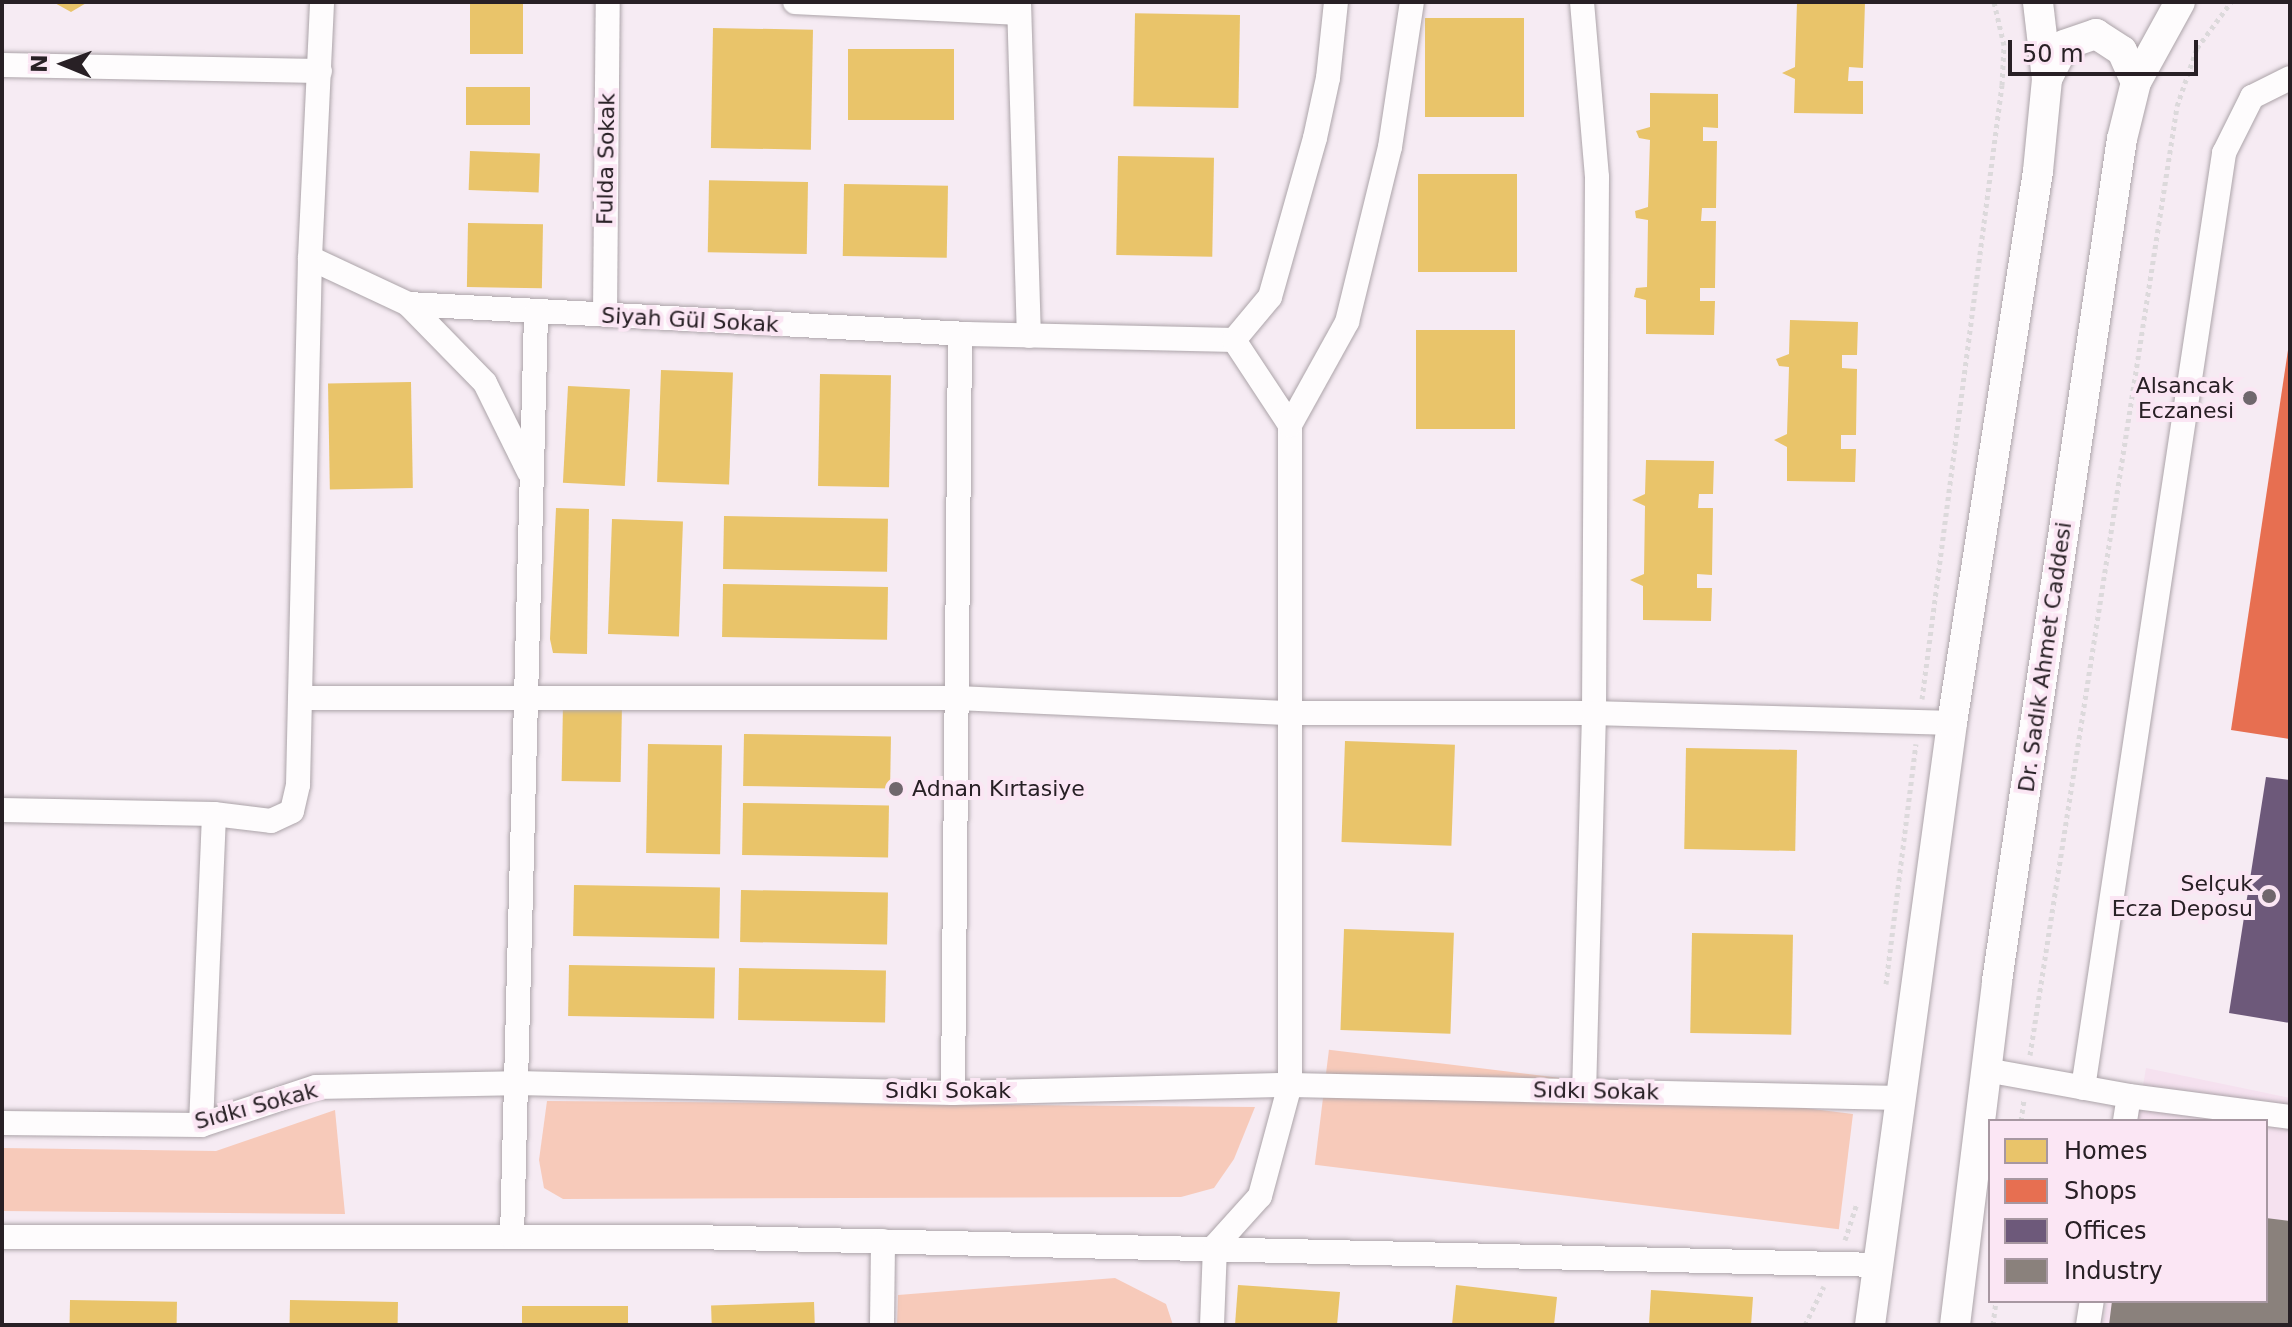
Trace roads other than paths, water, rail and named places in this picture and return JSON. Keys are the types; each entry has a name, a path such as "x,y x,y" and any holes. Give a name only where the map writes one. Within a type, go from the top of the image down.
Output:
{"main road":[{"path":"1870,1325 1952,723 2038,171 2047,79 2038,2"},
{"name":"Dr. Sadık Ahmet Caddesi","path":"1955,1325 1986,1070 2119,155 2136,82 2180,2"},
{"path":"2047,79 2064,45 2096,34 2122,51 2136,82"}],"street":[{"path":"2,810 214,814 271,821 292,811 298,785 310,258 322,2"},
{"name":"Fulda Sokak","path":"605,315 608,2"},
{"path":"795,2 1019,8 1029,336"},
{"path":"1290,425 1234,340 1270,297 1315,138 1336,2"},
{"path":"1212,1325 1215,1246 1260,1196 1290,1085 1286,713 1290,425 1347,322 1390,147 1412,2"},
{"path":"1582,2 1588,22 1597,177 1594,713 1584,1091"},
{"path":"2,65 320,71"},
{"path":"2083,1088 2224,153 2252,97 2290,78"},
{"name":"Siyah Gül Sokak","path":"310,258 408,304 960,334 1234,340"},
{"path":"408,304 485,383 532,476"},
{"path":"512,1237 536,312"},
{"path":"953,1093 960,334"},
{"path":"300,698 957,698 1286,713 1594,713 1877,719 1918,725 1952,723"},
{"path":"201,1125 214,814"},
{"path":"1986,1070 2129,1096 2290,1117"},
{"name":"Sıdkı Sokak","path":"2,1123 201,1125 316,1087 516,1083 953,1093 1290,1085 1901,1098"},
{"path":"2125,1119 2129,1096"},
{"path":"2,1237 883,1241 1215,1246 1878,1265"},
{"path":"882,1325 883,1241"},
{"path":"2088,1325 2092,1303"}],"place":[{"name":"Alsancak Eczanesi","path":"2250,398"},
{"name":"Adnan Kırtasiye","path":"896,789"},
{"name":"Selçuk Ecza Deposu","path":"2269,896"}]}
